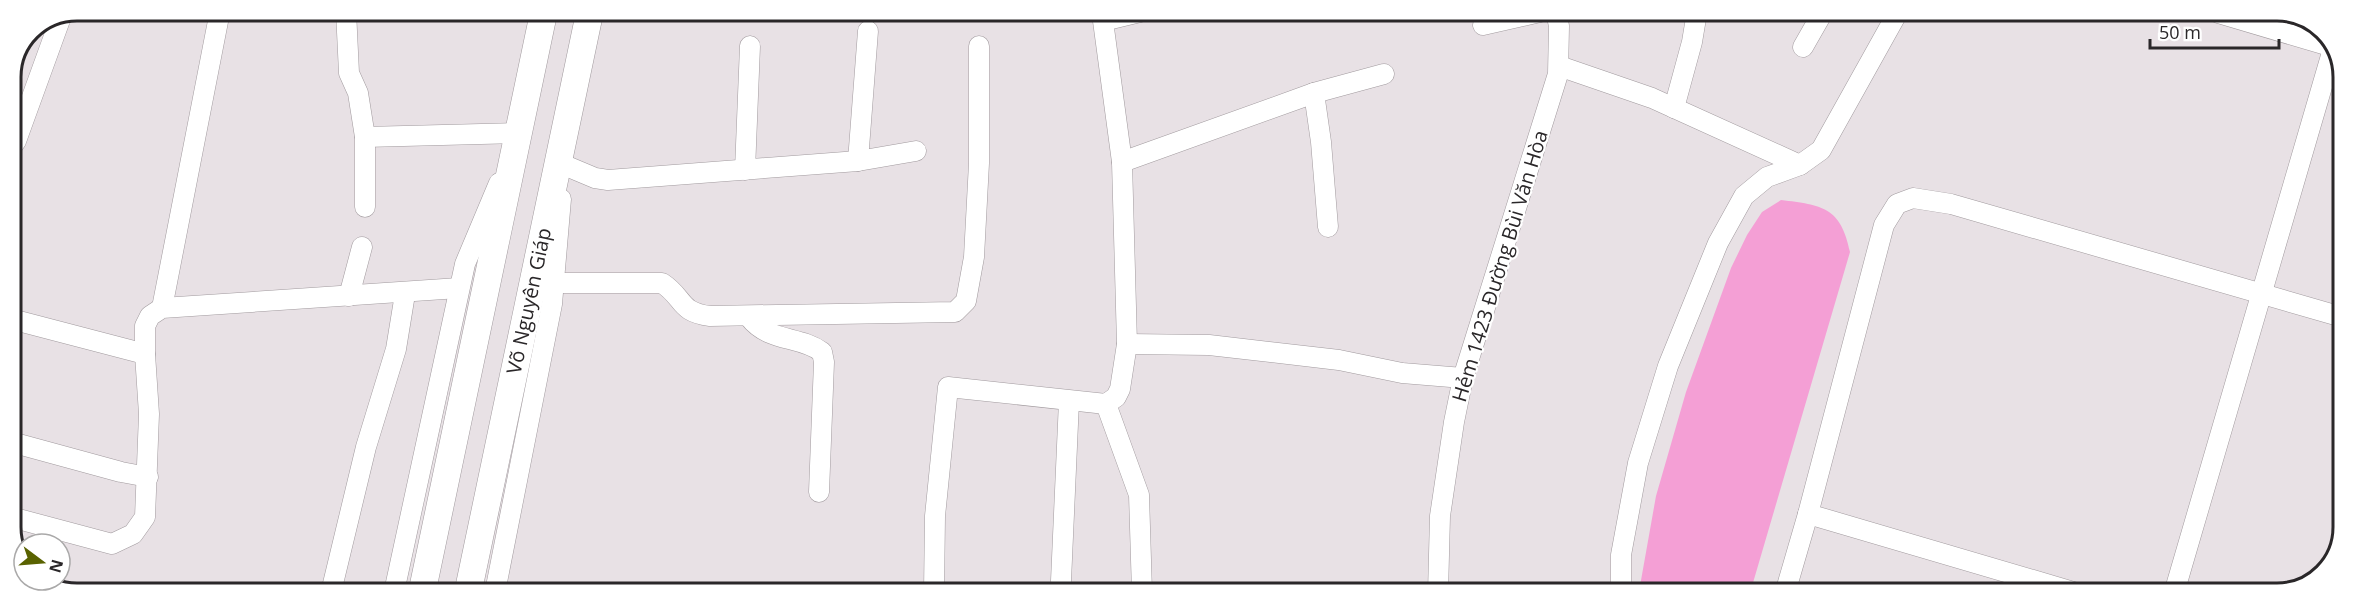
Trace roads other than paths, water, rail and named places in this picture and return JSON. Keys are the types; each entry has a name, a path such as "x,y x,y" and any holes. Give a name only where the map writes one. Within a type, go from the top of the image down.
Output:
{"highway":[{"path":"424,583 542,21"},
{"name":"Võ Nguyên Giáp","path":"470,583 588,21"}],"street":[{"path":"162,308 218,21"},
{"path":"347,21 350,73 360,101 365,137 365,207"},
{"path":"934,583 935,516 948,387 1106,404 1116,397 1120,389 1127,344 1122,162 1103,21"},
{"path":"1483,25 1501,21"},
{"name":"Hẻm 1423 Đường Bùi Văn Hòa","path":"1438,583 1440,516 1463,378 1559,66 1558,21"},
{"path":"1674,108 1696,21"},
{"path":"1803,46 1818,21"},
{"path":"1621,583 1621,555 1638,463 1668,366 1718,243 1744,196 1767,177 1800,165 1821,150 1893,21"},
{"path":"2244,21 2322,45"},
{"path":"21,126 54,26"},
{"path":"858,161 868,30"},
{"path":"746,170 750,46"},
{"path":"554,283 662,283 671,289 693,314 749,317 955,312 966,301 974,257 979,163 979,46"},
{"path":"2177,583 2330,59"},
{"path":"1559,66 1674,108 1800,165"},
{"path":"1122,162 1314,93 1384,74"},
{"path":"1314,93 1321,142 1328,226"},
{"path":"497,583 552,304 567,122"},
{"path":"365,137 517,139 465,264 396,583"},
{"path":"564,165 595,178 608,180 858,161 916,151"},
{"path":"1788,583 1884,225 1897,204 1913,198 1951,204 2333,314"},
{"path":"349,297 362,247"},
{"path":"21,520 112,544 133,534 145,517 149,414 144,354 145,326 150,316 162,308 405,294 459,288"},
{"path":"333,583 366,447 396,349 405,294"},
{"path":"749,317 755,325 767,333 814,346 822,352 824,362 819,492"},
{"path":"21,321 144,354"},
{"path":"1127,344 1209,345 1339,360 1402,373 1463,378"},
{"path":"1061,581 1069,401"},
{"path":"1106,404 1139,495 1142,583"},
{"path":"21,445 121,472 148,477"},
{"path":"1808,514 2043,583"}]}
